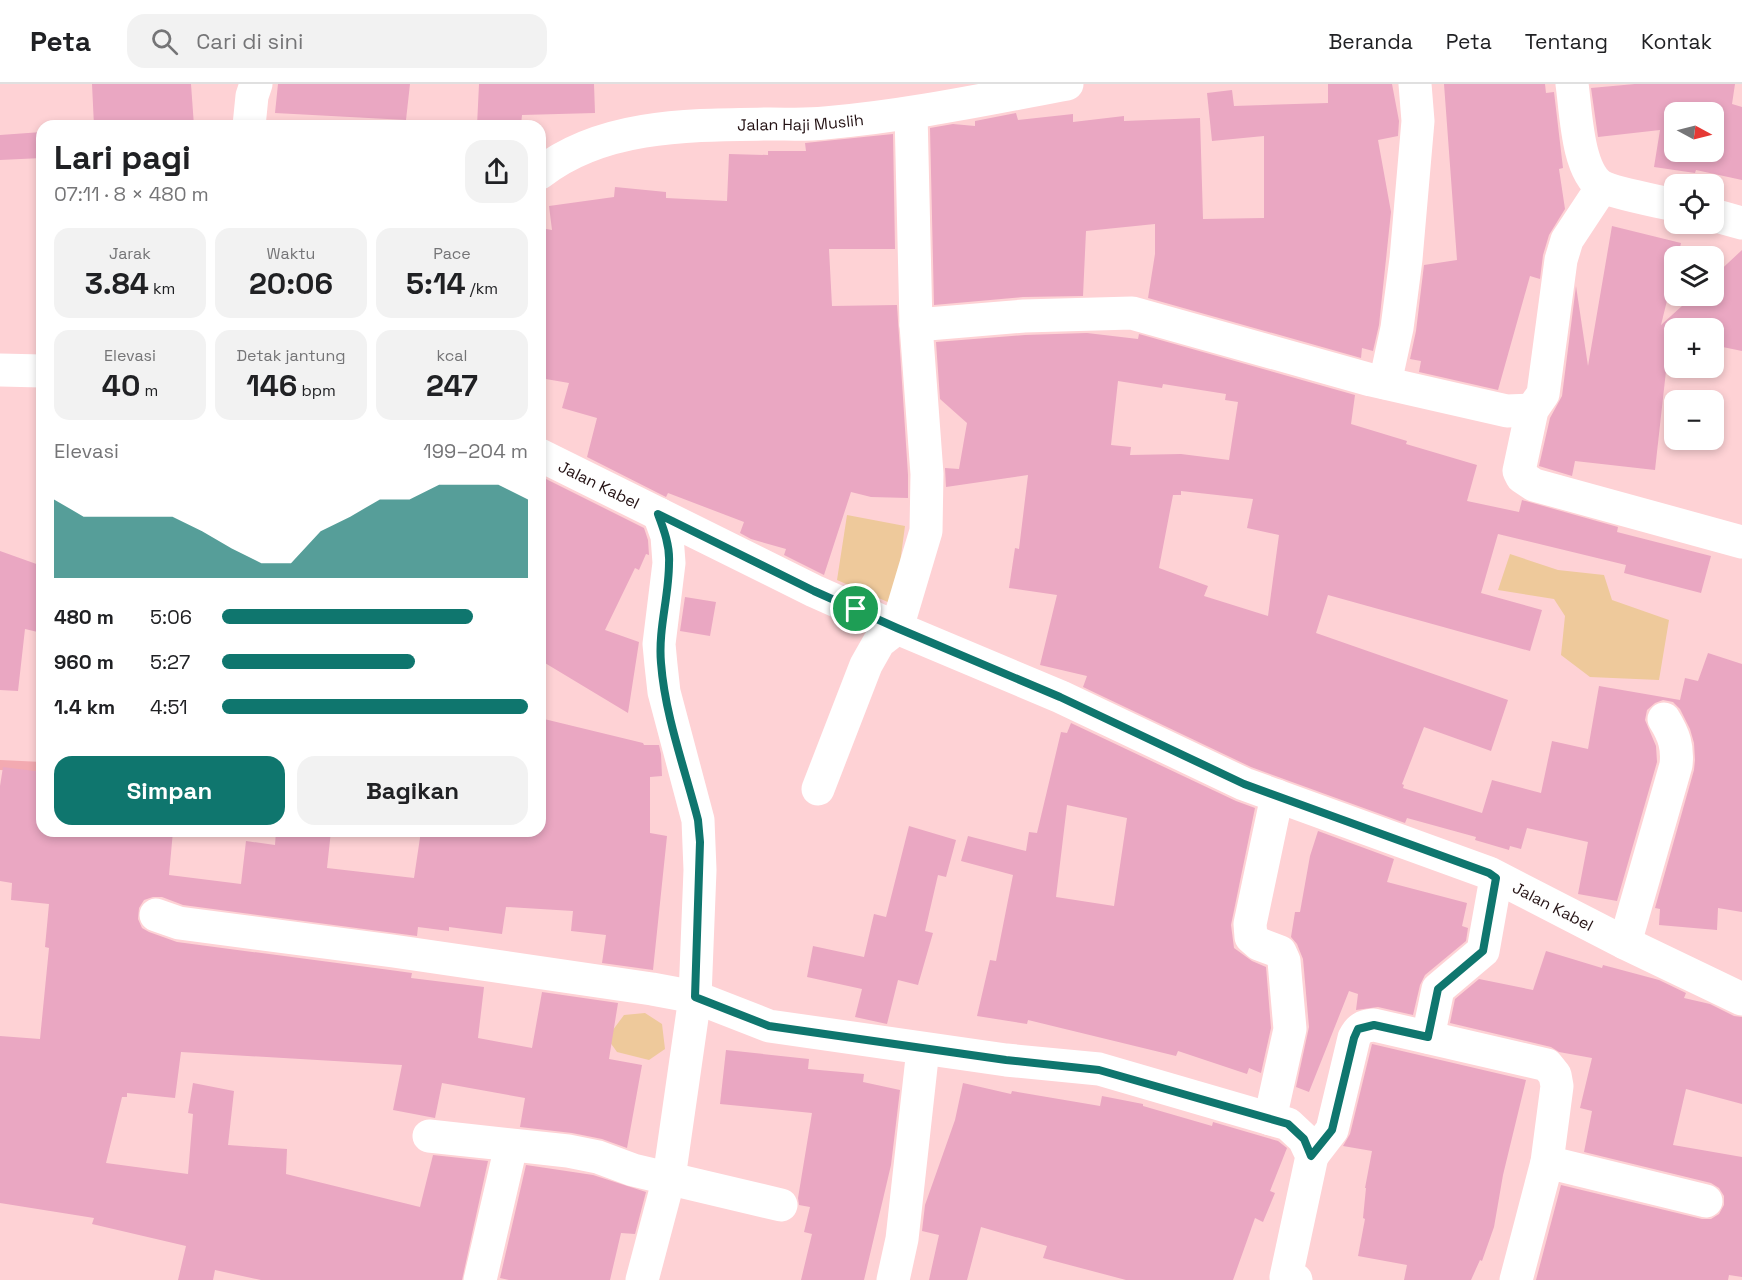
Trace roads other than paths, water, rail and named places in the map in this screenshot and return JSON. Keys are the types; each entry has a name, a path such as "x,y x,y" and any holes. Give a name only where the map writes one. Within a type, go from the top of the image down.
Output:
{"street":[{"path":"250,120 252,96 256,84"},
{"name":"Jalan Haji Muslih","path":"546,168 578,149 630,134 722,124 823,123 911,113 1067,84"},
{"path":"1385,383 1397,328 1406,259 1418,121 1415,84"},
{"path":"1572,84 1583,160 1592,178 1602,187 1664,202"},
{"path":"818,789 866,665 879,642 897,628 926,531 927,474 916,325 911,113"},
{"path":"1602,187 1567,240 1561,260 1543,394 1532,410 1520,471 1522,477 1534,485 1742,542"},
{"path":"1724,218 1742,223"},
{"path":"916,325 1024,316 1132,313 1385,383 1507,411 1532,410"},
{"path":"0,370 36,371"},
{"name":"Jalan Kabel","path":"546,458 814,591 1060,697 1244,784 1431,850 1489,873 1625,943 1742,999"},
{"path":"642,1280 669,1178 695,997 700,842 698,820 664,692 660,644 669,563 666,536 658,514"},
{"path":"1625,943 1676,765 1678,749 1672,730 1664,719"},
{"path":"1270,1119 1290,1029 1284,961 1280,952 1259,944 1251,937 1250,924 1277,796"},
{"path":"1428,1037 1438,989 1483,951 1496,878"},
{"path":"156,915 179,922 393,951 695,997 769,1026 923,1049 1099,1070 1288,1124 1304,1139 1311,1156"},
{"path":"1289,1279 1311,1156 1332,1130 1358,1029 1374,1025 1547,1065 1555,1074 1557,1086 1547,1162 1516,1280"},
{"path":"893,1280 902,1239 923,1049"},
{"path":"429,1136 568,1151 781,1205"},
{"path":"480,1280 511,1146"},
{"path":"1547,1162 1706,1201"}],"waterway":[{"path":"0,765 36,767"}]}
